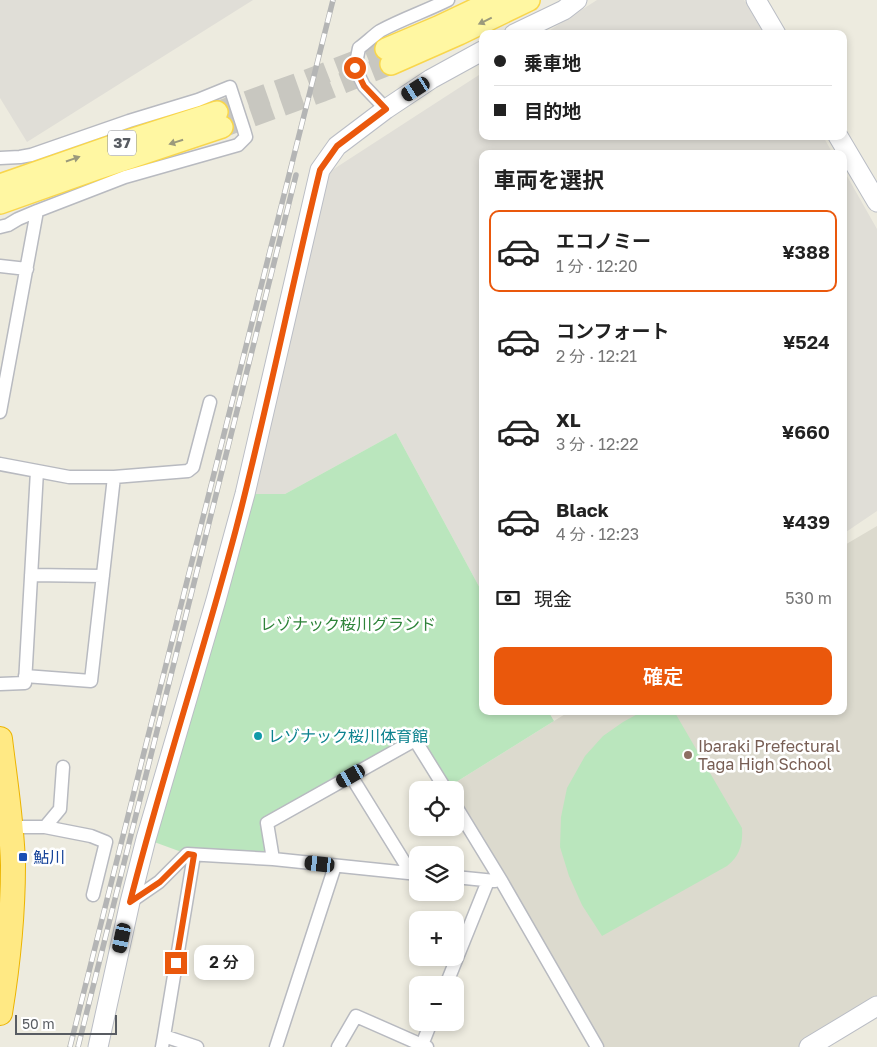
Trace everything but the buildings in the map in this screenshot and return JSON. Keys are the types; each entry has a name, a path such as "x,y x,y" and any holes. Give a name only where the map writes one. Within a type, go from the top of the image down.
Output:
{"highway":[{"path":"0,739 13,863 6,895 10,941 0,1013"}],"main road":[{"path":"495,0 438,27 389,56 459,34 529,0"},
{"name":"37","path":"0,185 118,144 219,119 96,169 0,203"}],"street":[{"path":"386,109 364,86 355,68 359,48 379,32 401,20 448,0"},
{"path":"522,30 564,10 577,0"},
{"path":"756,0 774,30"},
{"path":"98,1047 146,839 245,494 320,170 337,146 386,109 431,79 479,53"},
{"path":"0,158 31,155 129,121 198,100 230,87 246,137 238,144 125,177 37,211 0,228"},
{"path":"847,151 877,202"},
{"path":"0,412 37,211"},
{"path":"0,266 26,269"},
{"path":"0,464 69,478 114,477 188,471 193,467 210,402"},
{"path":"0,684 25,683 37,471"},
{"path":"25,676 91,681 114,477"},
{"path":"31,575 103,576"},
{"path":"272,859 267,823 415,740 440,781"},
{"path":"45,827 60,809 63,768"},
{"path":"351,776 409,866"},
{"path":"464,820 597,1047"},
{"path":"10,827 45,827 91,836 106,842 93,895"},
{"path":"130,902 160,882 188,854 272,859 409,873"},
{"path":"194,855 163,1041 198,1047"},
{"path":"276,1047 335,866"},
{"path":"464,878 502,882"},
{"path":"450,976 488,881"},
{"path":"809,1047 877,1006"},
{"path":"338,1047 356,1016 424,1046 428,1031"}],"shaded area":[{"path":"0,0 253,0 27,142 0,98"},
{"path":"597,0 744,0 762,30 550,30"},
{"path":"479,75 479,140 825,140 831,150 479,150 479,586 396,433 285,494 245,494 323,176"},
{"path":"847,176 877,229 877,511 847,531"},
{"name":"Ibaraki Prefectural Taga High School","path":"877,526 877,1000 802,1047 597,1047 464,821 464,781 458,781 564,715 847,715 847,544"}],"green space":[{"name":"レゾナック桜川グランド","path":"396,433 479,586 479,715 550,715 554,721 458,781 440,781 415,741 268,823 273,859 187,854 146,839 245,494 285,494"},
{"path":"636,715 676,715 742,828 742,839 738,854 727,866 602,936 582,905 569,876 560,847 561,817 567,788 585,756 603,736"}],"tunnel":[{"path":"217,112 386,49"},
{"path":"222,127 323,91 391,64"}],"railway":[{"path":"70,1047 333,0"},
{"path":"78,1047 296,175"}],"place":[{"name":"レゾナック桜川体育館","path":"258,736"},
{"name":"Ibaraki Prefectural Taga High School","path":"688,755"},
{"name":"鮎川","path":"23,857"}],"route":[{"path":"176,963 194,855 188,854 160,882 130,902 146,839 245,494 320,170 337,146 386,109 364,86 355,68"}]}
